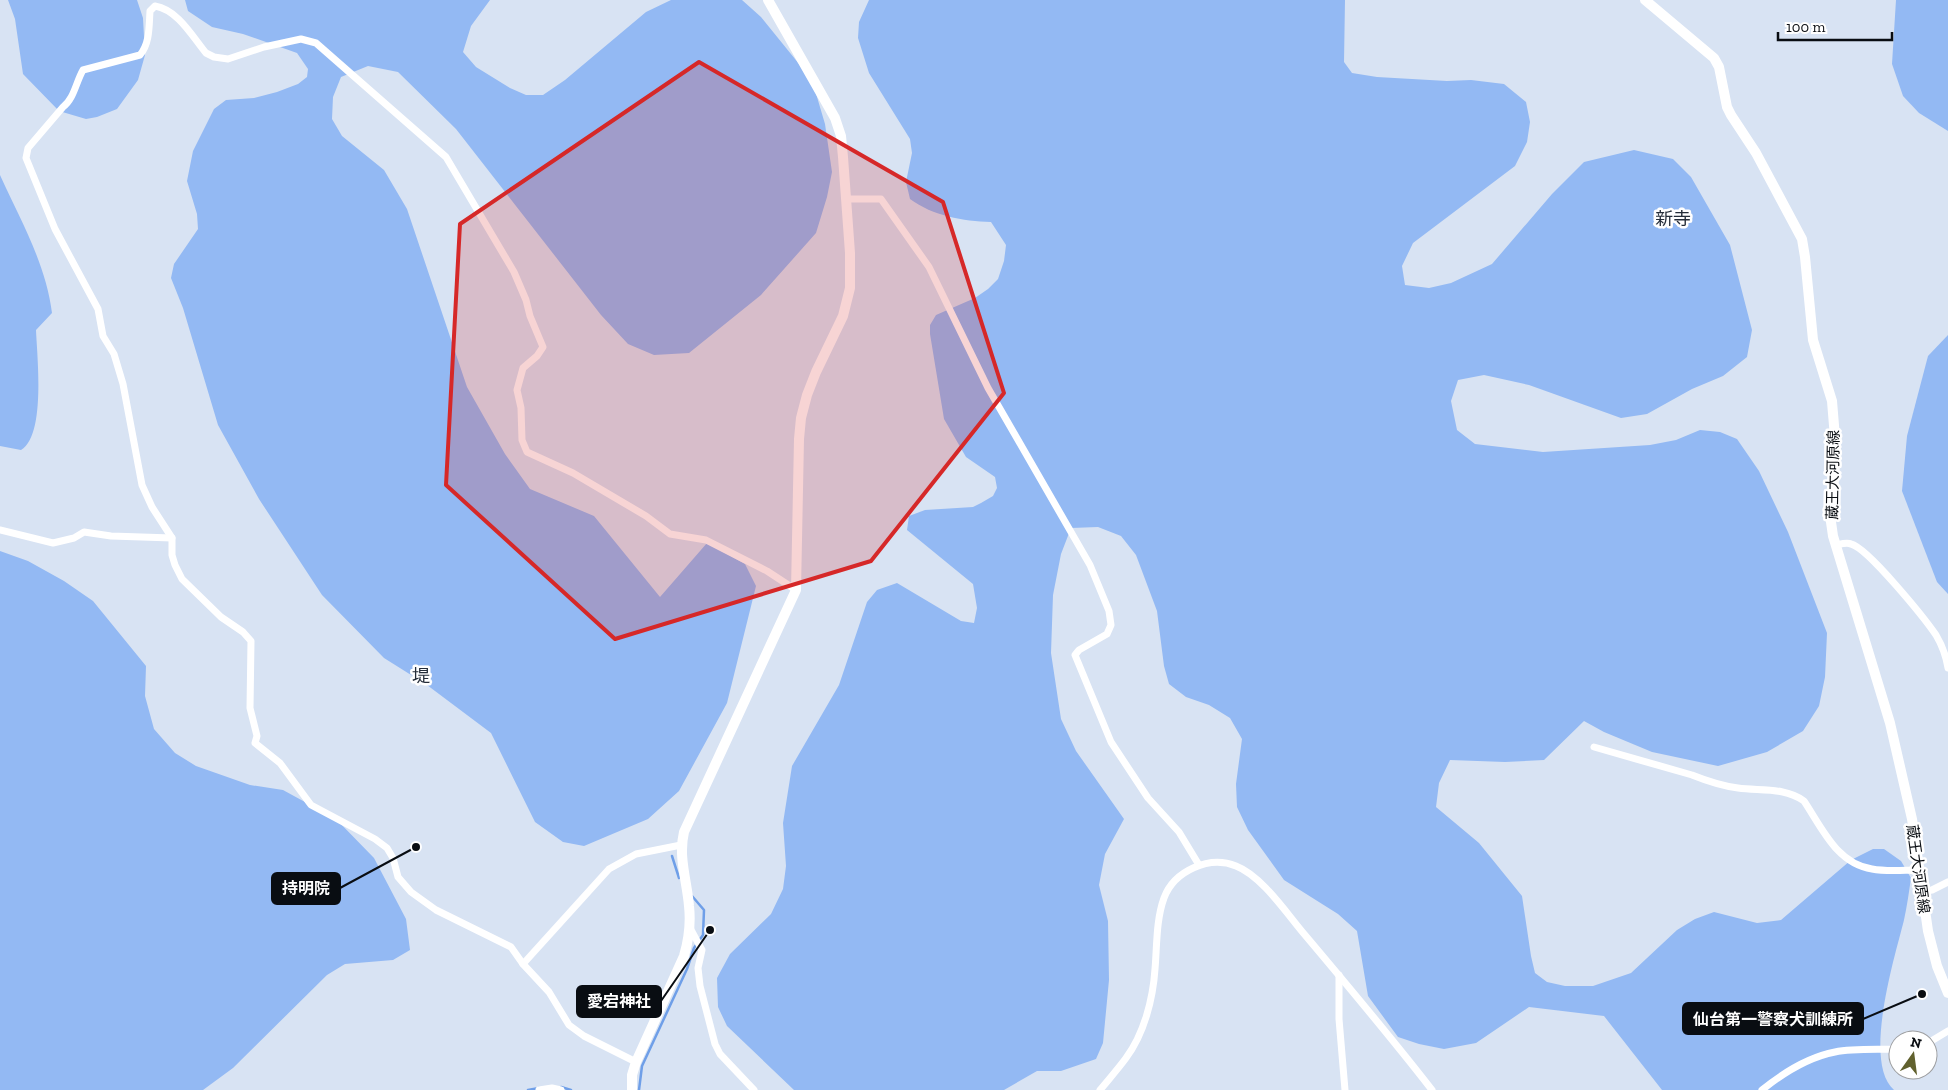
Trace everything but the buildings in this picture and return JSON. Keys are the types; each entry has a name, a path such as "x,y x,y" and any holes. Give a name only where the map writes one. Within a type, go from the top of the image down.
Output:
{"street":[{"path":"632,1090 632,1074 636,1062 684,956 690,928 681,845 690,816 796,590 801,418 816,372 843,316 848,300 851,274 841,136 835,118 768,0"},
{"name":"蔵王大河原線","path":"1644,0 1714,58 1719,67 1727,107 1756,153 1802,238 1813,340 1832,401 1836,450 1832,522 1836,545 1892,731 1912,820 1928,931 1937,966 1948,993"},
{"path":"636,1062 584,1036 569,1025 549,992 523,964 511,947 436,910 411,892 398,877 387,848 375,839 311,805 280,763 255,743 257,736 250,708 251,641 243,632 221,617 182,579 172,555 172,538 152,507 142,485 122,384 114,354 103,336 98,309 56,229 26,158 28,148 63,107 69,103 83,70 140,55 146,48 150,11 155,6 164,8 174,14 206,53 214,57 228,58 264,47 301,39 316,43 438,149 451,165 514,272 543,347 537,356 523,368 517,390 521,408 522,440 527,452 574,473 646,516 670,534 706,540 767,571 796,590"},
{"path":"846,199 881,199 929,267 988,388 1090,565 1109,611 1110,625 1107,634 1079,650 1075,656 1111,742 1148,798 1179,832 1199,865"},
{"path":"0,530 53,543 74,538 84,532 111,536 172,538"},
{"path":"1836,545 1848,543 1854,545 1908,599 1943,648 1948,668"},
{"path":"1594,747 1737,788 1781,791 1798,796 1804,801 1830,841 1845,859 1857,866 1873,870 1919,870"},
{"path":"523,964 609,869 636,854 681,845"},
{"path":"1100,1090 1127,1057 1142,1028 1147,1013 1155,972 1164,897 1170,887 1188,870 1199,865 1224,863 1236,866 1246,872 1265,888 1432,1090"},
{"path":"1921,892 1932,890 1948,882"},
{"path":"690,928 702,950 698,968 700,986 715,1044 720,1054 754,1090"},
{"path":"1338,976 1344,1090"},
{"path":"1762,1090 1786,1072 1806,1062 1835,1052 1888,1049"},
{"path":"539,1090 552,1088 561,1090"}],"highlighted area":[{"path":"699,62 943,202 1004,393 871,561 615,639 446,485 460,224"}],"shaded area":[{"path":"8,0 137,0 143,18 145,55 138,80 117,109 86,119 59,111 23,74 15,19"},
{"path":"185,0 490,0 471,26 463,52 476,67 510,88 526,95 543,95 565,80 646,12 671,0 742,0 761,17 812,80 825,124 832,172 827,197 816,233 761,295 689,353 654,355 628,344 601,315 456,129 398,72 368,66 341,77 333,97 332,119 342,136 384,170 407,209 467,387 505,454 530,489 594,516 660,597 707,543 745,564 756,586 727,703 679,791 648,819 584,846 563,842 535,822 491,733 427,685 384,658 322,595 259,499 218,425 183,308 171,278 174,264 198,229 197,214 187,181 193,151 214,109 226,100 254,98 298,84 307,77 308,69 297,53 243,34 212,27 188,11"},
{"path":"869,0 1345,0 1344,62 1352,73 1377,77 1447,81 1471,80 1504,84 1526,102 1530,122 1527,142 1515,166 1413,243 1402,266 1405,285 1429,288 1451,283 1492,264 1552,194 1584,162 1634,150 1673,159 1691,177 1730,245 1752,330 1747,357 1723,376 1692,389 1647,414 1621,418 1529,385 1484,375 1458,380 1451,401 1457,430 1475,444 1543,452 1650,445 1676,440 1700,430 1720,432 1737,439 1759,471 1788,532 1827,633 1825,677 1819,706 1803,731 1767,752 1718,766 1652,752 1604,732 1584,721 1544,760 1505,762 1450,760 1439,783 1436,807 1479,843 1522,896 1535,973 1547,982 1565,986 1593,986 1631,973 1677,930 1695,919 1714,912 1757,923 1781,920 1851,860 1873,849 1884,849 1901,861 1911,878 1904,920 1888,982 1881,1033 1881,1057 1885,1076 1894,1090 1662,1090 1604,1016 1529,1007 1476,1043 1444,1049 1398,1037 1368,996 1357,931 1338,914 1284,880 1248,830 1237,807 1236,784 1242,739 1230,718 1209,705 1186,697 1169,684 1164,666 1157,611 1136,555 1121,536 1098,527 1071,528 1061,554 1053,595 1051,653 1061,719 1076,751 1124,819 1105,854 1099,885 1108,921 1109,980 1103,1043 1096,1059 1061,1071 1037,1071 1004,1090 794,1090 727,1026 718,1007 717,978 730,954 771,914 783,889 786,866 783,823 792,766 839,685 867,602 877,590 897,583 961,621 974,623 977,608 973,584 907,530 909,516 925,510 973,507 993,496 997,488 995,477 966,457 944,419 930,325 936,315 975,298 998,279 1004,261 1006,245 991,222 949,217 928,210 910,199 906,182 912,153 910,139 869,73 858,38 859,22"},
{"path":"1896,0 1948,0 1948,131 1919,113 1903,96 1892,64"},
{"path":"0,175 38,259 49,295 52,313 36,330 37,412 29,442 21,450 0,446"},
{"path":"1948,335 1948,594 1937,582 1902,491 1907,436 1928,356"},
{"path":"0,551 28,561 64,581 93,601 146,666 145,696 154,729 175,753 196,766 250,785 283,790 336,819 374,858 406,919 410,950 393,960 345,964 327,975 233,1068 203,1090 0,1090"}],"waterway":[{"path":"672,856 679,878"},
{"path":"639,1090 642,1066 687,969 694,948 703,935 704,910 692,896"},
{"path":"561,1087 571,1090"},
{"path":"528,1090 539,1088"}],"place":[{"name":"持明院","path":"416,847"},
{"name":"愛宕神社","path":"710,930"},
{"name":"仙台第一警察犬訓練所","path":"1922,994"}],"district":[{"name":"新寺","path":"1673,219"},
{"name":"堤","path":"421,676"}]}
